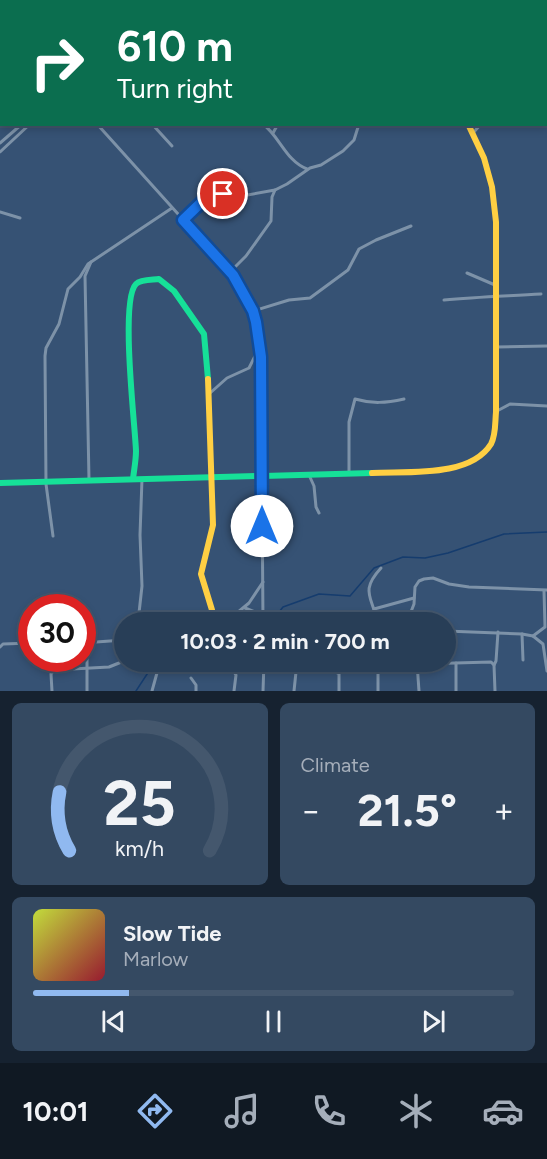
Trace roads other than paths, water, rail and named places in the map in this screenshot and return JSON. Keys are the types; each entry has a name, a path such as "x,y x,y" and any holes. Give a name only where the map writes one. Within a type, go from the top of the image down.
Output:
{"street":[{"path":"0,143 20,126"},
{"path":"0,152 28,126"},
{"path":"99,126 233,275 253,311 260,345 263,612"},
{"path":"154,126 172,146"},
{"path":"265,126 276,136 279,144 297,164 308,170"},
{"path":"273,133 277,126"},
{"path":"183,220 209,195 242,196 275,190 287,184 346,149 354,141 358,126"},
{"path":"0,483 454,469 470,463 490,446 494,437 496,295 492,187 484,158 469,126"},
{"path":"473,133 479,126"},
{"path":"233,275 234,268 246,256 271,221 272,197 275,190"},
{"path":"53,536 46,481 45,351 59,324 69,285 79,278 85,266 172,208"},
{"path":"0,212 20,218"},
{"path":"253,311 289,300 310,298 348,270 359,249 411,226"},
{"path":"89,480 85,276 92,262"},
{"path":"467,273 495,285"},
{"path":"133,479 136,456 129,325 132,292 136,284 151,278 159,279 169,285 204,334 209,394 213,530 201,574 212,612"},
{"path":"444,300 541,294"},
{"path":"209,394 227,378 249,368 260,345"},
{"path":"496,347 547,346"},
{"path":"349,473 349,422 355,399 369,403 388,403 404,399"},
{"path":"496,412 510,404 547,406"},
{"path":"309,475 314,486 316,507 319,513"},
{"path":"139,612 142,595 140,535 142,479"},
{"path":"375,612 369,598 370,582 381,568"},
{"path":"410,612 417,583 429,578 469,587 546,590 545,627 533,636"},
{"path":"240,612 245,608 263,582"},
{"path":"374,609 414,598"},
{"path":"245,608 255,612"},
{"path":"456,632 498,632 533,636 543,644 547,671"},
{"path":"495,691 494,664 498,632"},
{"path":"522,634 523,660"},
{"path":"96,642 114,641"},
{"path":"0,648 3,644 18,644"},
{"path":"456,663 491,662 494,664"},
{"path":"96,668 114,665"},
{"path":"294,691 296,672 329,671 338,673 339,691"},
{"path":"52,672 52,691"},
{"path":"87,691 88,672"},
{"path":"152,691 157,672"},
{"path":"234,672 236,675 234,691"},
{"path":"263,691 264,672"},
{"path":"378,672 378,691"},
{"path":"417,672 418,691"},
{"path":"456,672 456,691"},
{"path":"191,678 196,685 196,691"}],"waterway":[{"path":"279,612 283,607 319,594 350,596 374,568 403,557 425,558 448,553 504,534 547,532"},
{"path":"136,691 148,672"}]}
